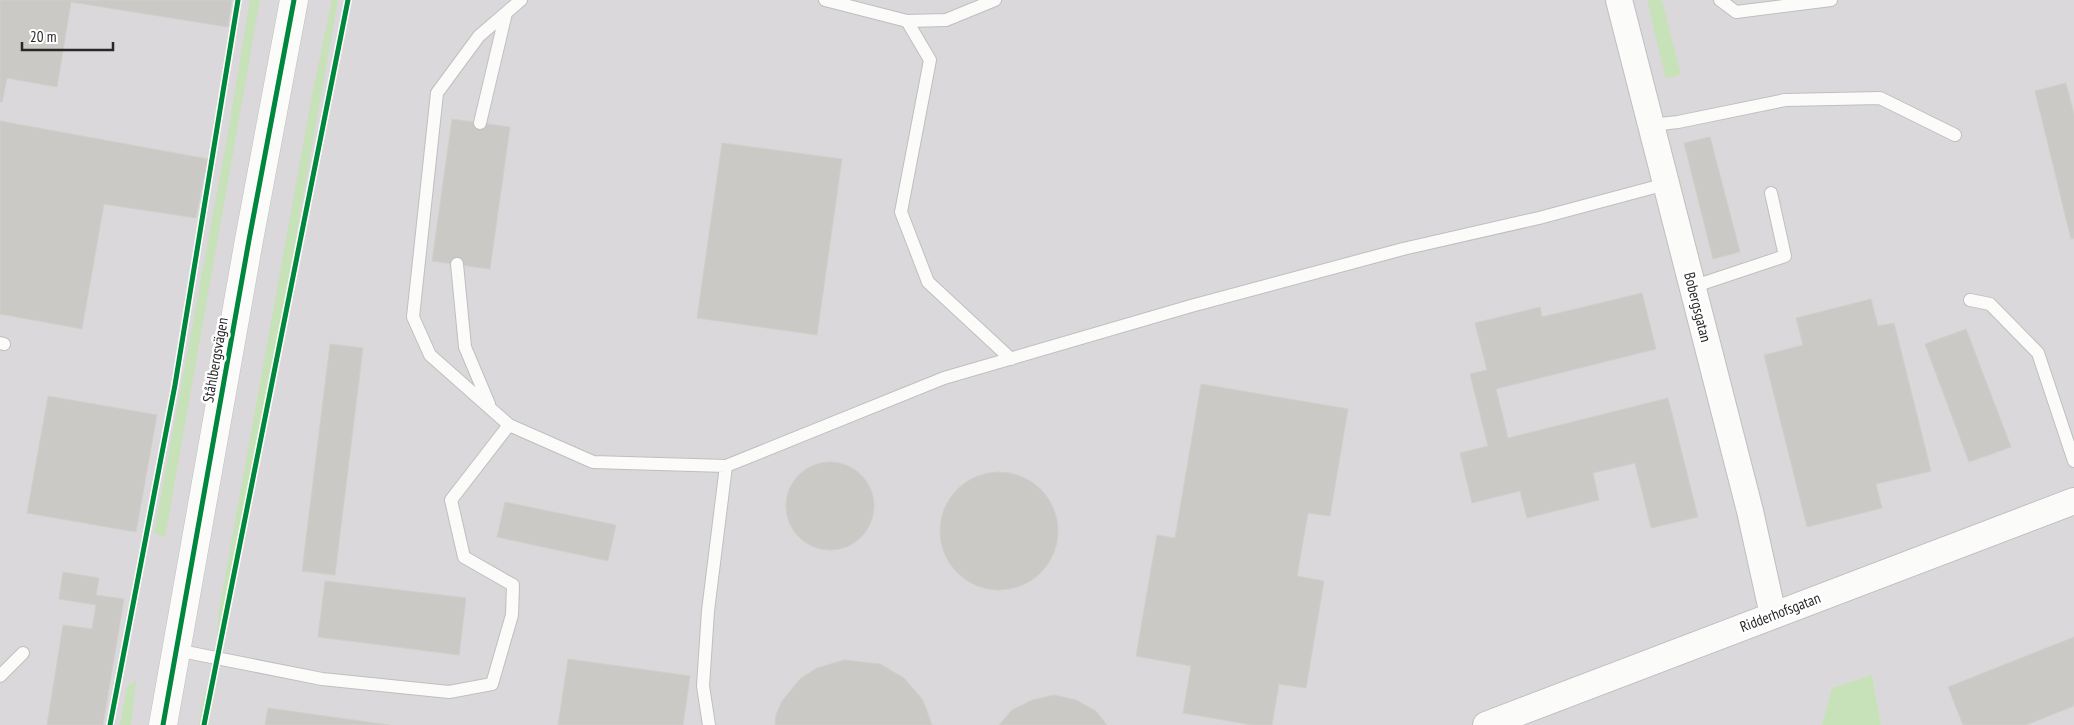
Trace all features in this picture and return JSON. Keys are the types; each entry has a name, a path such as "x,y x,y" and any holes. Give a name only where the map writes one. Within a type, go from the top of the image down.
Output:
{"street":[{"name":"Ståhlbergsvägen","path":"163,725 249,240 294,0"},
{"name":"Bobergsgatan","path":"1619,0 1750,511 1773,615"},
{"name":"Ridderhofsgatan","path":"1486,725 2074,501"}],"lane":[{"path":"520,0 479,36 437,93 413,317 430,355 509,425 593,462 726,466 944,378 1191,306 1403,249 1539,218 1666,184"},
{"path":"825,0 906,21 946,20 995,0"},
{"path":"1720,0 1736,12 1830,0"},
{"path":"480,123 506,13"},
{"path":"906,21 930,60 902,212 928,282 1012,359"},
{"path":"1651,124 1678,122 1786,100 1880,98 1955,135"},
{"path":"1692,287 1785,256 1771,193"},
{"path":"458,264 464,347 490,408"},
{"path":"1970,300 1990,304 2038,353 2074,461"},
{"path":"176,650 322,678 439,691 449,692 492,684 512,615 513,585 464,557 451,500 509,425"},
{"path":"709,725 702,686 708,611 726,466"},
{"path":"0,676 23,653"}],"shaded area":[{"path":"0,0 2074,0 2074,725 1881,725 1872,675 1833,688 1822,725 0,725"}],"green space":[{"path":"250,0 260,0 165,537 154,533 228,133"},
{"path":"332,0 338,0 225,638 217,636 219,610 313,90"},
{"path":"1647,0 1662,0 1681,74 1666,79"},
{"path":"1872,675 1881,725 1822,725 1832,688"},
{"path":"217,679 209,725 199,725 204,694"},
{"path":"136,680 131,725 120,725 127,687"}],"building":[{"path":"0,0 232,0 228,27 71,2 57,87 7,78 2,102 0,102"},
{"path":"2066,83 2074,114 2074,238 2071,239 2035,91"},
{"path":"452,119 510,127 490,269 432,261"},
{"path":"0,121 208,159 196,218 104,204 82,329 0,314"},
{"path":"1710,137 1740,252 1713,259 1684,143"},
{"path":"722,143 842,159 817,335 697,318"},
{"path":"1642,293 1656,349 1496,389 1508,438 1668,398 1698,517 1651,528 1635,463 1593,473 1599,500 1527,518 1520,491 1472,503 1460,453 1488,446 1470,374 1487,370 1475,323 1540,307 1542,317"},
{"path":"1871,299 1878,326 1894,323 1931,471 1876,484 1882,508 1807,527 1764,355 1803,345 1796,318"},
{"path":"1966,329 2011,447 1969,462 1925,344"},
{"path":"330,344 363,348 335,575 302,571"},
{"path":"1201,384 1348,409 1330,516 1308,513 1297,576 1324,581 1306,688 1279,684 1272,725 1252,725 1183,713 1191,666 1136,656 1157,535 1175,538"},
{"path":"48,396 157,415 136,532 27,513"},
{"path":"830,462 847,466 861,475 870,489 874,506 870,523 861,537 847,546 830,550 813,546 799,537 790,523 786,506 790,489 799,475 813,466"},
{"path":"999,472 1021,477 1032,482 1048,498 1053,509 1058,531 1053,553 1048,564 1032,580 1021,585 999,590 977,585 966,580 950,564 945,553 940,531 945,509 950,498 966,482 977,477"},
{"path":"505,502 616,525 608,561 497,537"},
{"path":"63,572 99,578 96,595 124,599 103,725 47,725 63,625 92,629 96,605 59,599"},
{"path":"325,581 466,598 459,655 318,637"},
{"path":"2074,637 2074,706 2026,725 1963,725 1948,687"},
{"path":"568,659 690,676 683,725 558,725"},
{"path":"844,660 880,664 904,678 923,700 932,725 775,725 776,715 782,701 800,679 817,668"},
{"path":"1054,695 1076,700 1096,711 1107,725 999,725 1012,710 1032,700"},
{"path":"268,708 389,725 265,725"}],"cycle path":[{"path":"110,725 175,385 238,0"},
{"path":"163,725 249,240 294,0"},
{"path":"204,725 348,0"}]}
